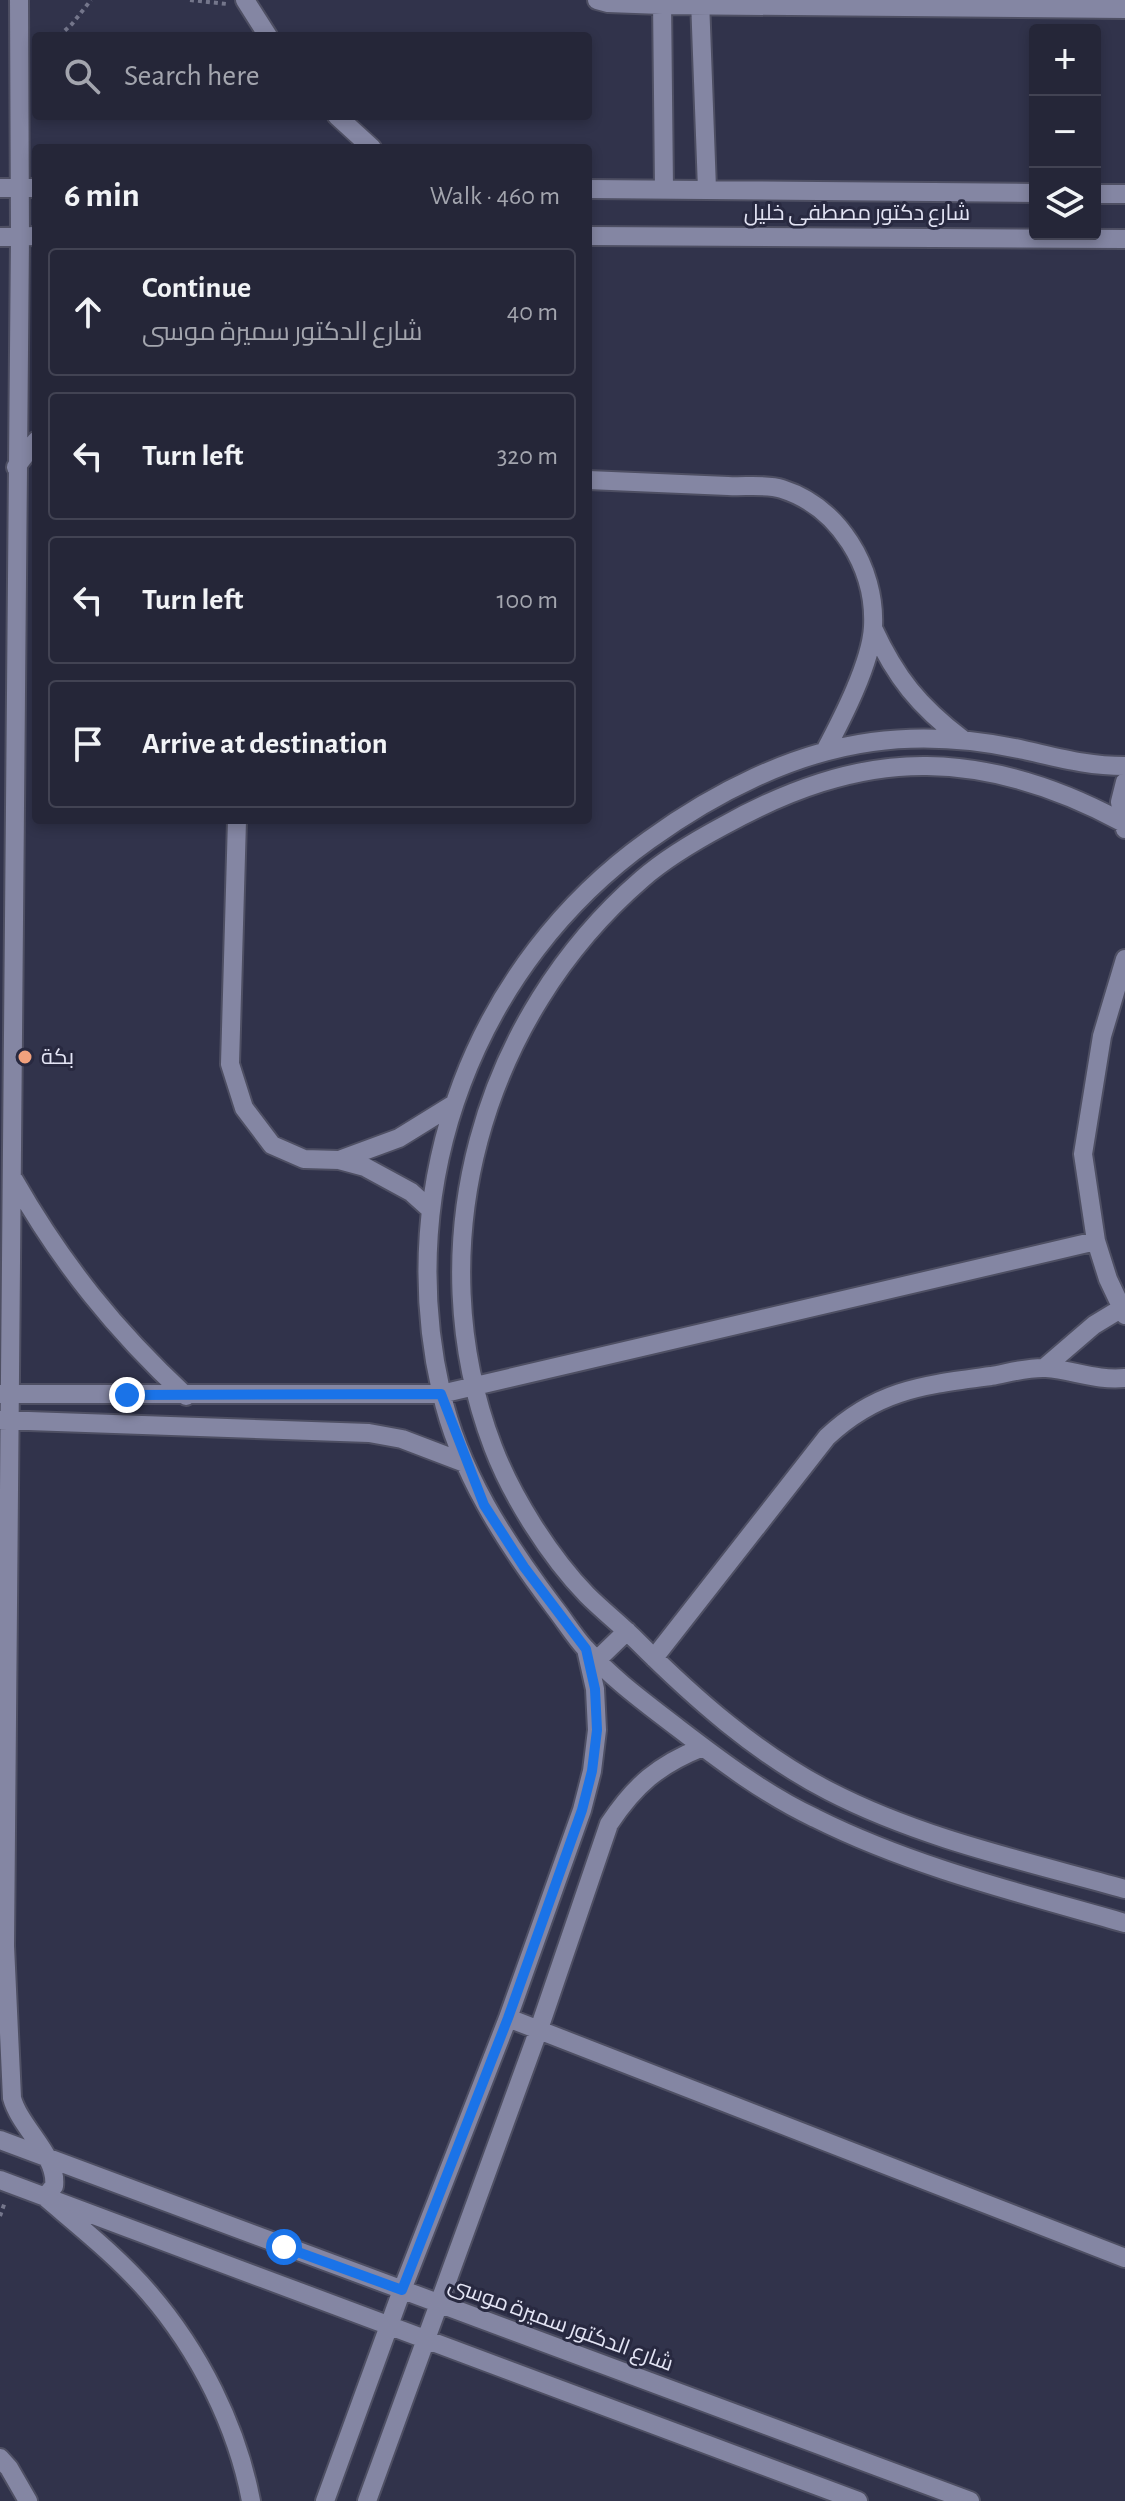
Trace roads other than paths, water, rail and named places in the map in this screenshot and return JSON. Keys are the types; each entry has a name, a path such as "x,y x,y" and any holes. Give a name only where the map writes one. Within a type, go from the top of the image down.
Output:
{"street":[{"path":"19,0 28,236 16,467 7,878 12,1177 5,1394 5,1946 12,2098 20,2120 49,2160 55,2182 52,2191 45,2197"},
{"path":"597,0 608,3 1070,4 1125,9"},
{"path":"245,2 265,32"},
{"path":"700,2 707,189"},
{"path":"662,3 664,189"},
{"path":"341,120 368,144"},
{"path":"0,188 28,188"},
{"name":"شارع دكتور مصطفى خليل","path":"592,189 1029,193"},
{"path":"1101,194 1125,194"},
{"path":"0,237 28,236"},
{"name":"شارع دكتور مصطفى خليل","path":"592,236 1125,239"},
{"path":"16,467 32,446"},
{"path":"592,480 781,488 817,506 845,533 861,563 871,595 873,628 888,661 908,691 933,717 962,739"},
{"path":"825,751 853,691 873,628"},
{"path":"1123,1916 939,1869 884,1850 810,1816 762,1788 703,1747 651,1707 592,1654 524,1567 492,1517 465,1463 441,1394 431,1330 429,1276 431,1210 439,1157 467,1066 493,1012 530,954 575,902 626,856 675,821 727,791 825,751 871,742 916,738 962,739 1026,750 1062,761 1125,766"},
{"path":"1124,828 1073,797 1008,776 925,766 841,776 800,789 745,814 693,843 643,878 596,924 555,976 514,1047 484,1120 466,1194 460,1267 463,1326 474,1387 494,1448 512,1488 546,1543 585,1593 654,1658 720,1718 772,1756 826,1789 887,1818 951,1841 1125,1889"},
{"path":"1124,828 1120,802 1125,782"},
{"path":"237,824 230,1064 244,1108 272,1145 304,1159 339,1160 365,1167 411,1192 431,1210"},
{"path":"1044,1368 1094,1325 1124,1311 1108,1279 1096,1241 1083,1154 1102,1036 1125,959"},
{"path":"339,1160 399,1138 454,1104"},
{"path":"12,1177 40,1226 89,1294 145,1357 186,1396"},
{"path":"5,1394 441,1394 1096,1241"},
{"path":"654,1658 827,1437 852,1416 880,1399 914,1387 1044,1368 1097,1378 1125,1378"},
{"path":"5,1420 369,1433 402,1439 465,1463"},
{"path":"592,1654 627,1631"},
{"path":"325,2501 402,2290 508,2018 582,1810 592,1771 597,1730 592,1654"},
{"path":"367,2501 491,2153 539,2029 609,1824 626,1799 648,1776 674,1759 703,1747"},
{"path":"508,2018 1125,2258"},
{"name":"شارع الدكتور سميرة موسى","path":"0,2140 970,2501"},
{"path":"0,2180 858,2501"},
{"path":"45,2197 149,2293 191,2349 223,2411 247,2477 251,2501"},
{"path":"0,2458 28,2501"}],"place":[{"name":"بكة","path":"25,1057"}]}
